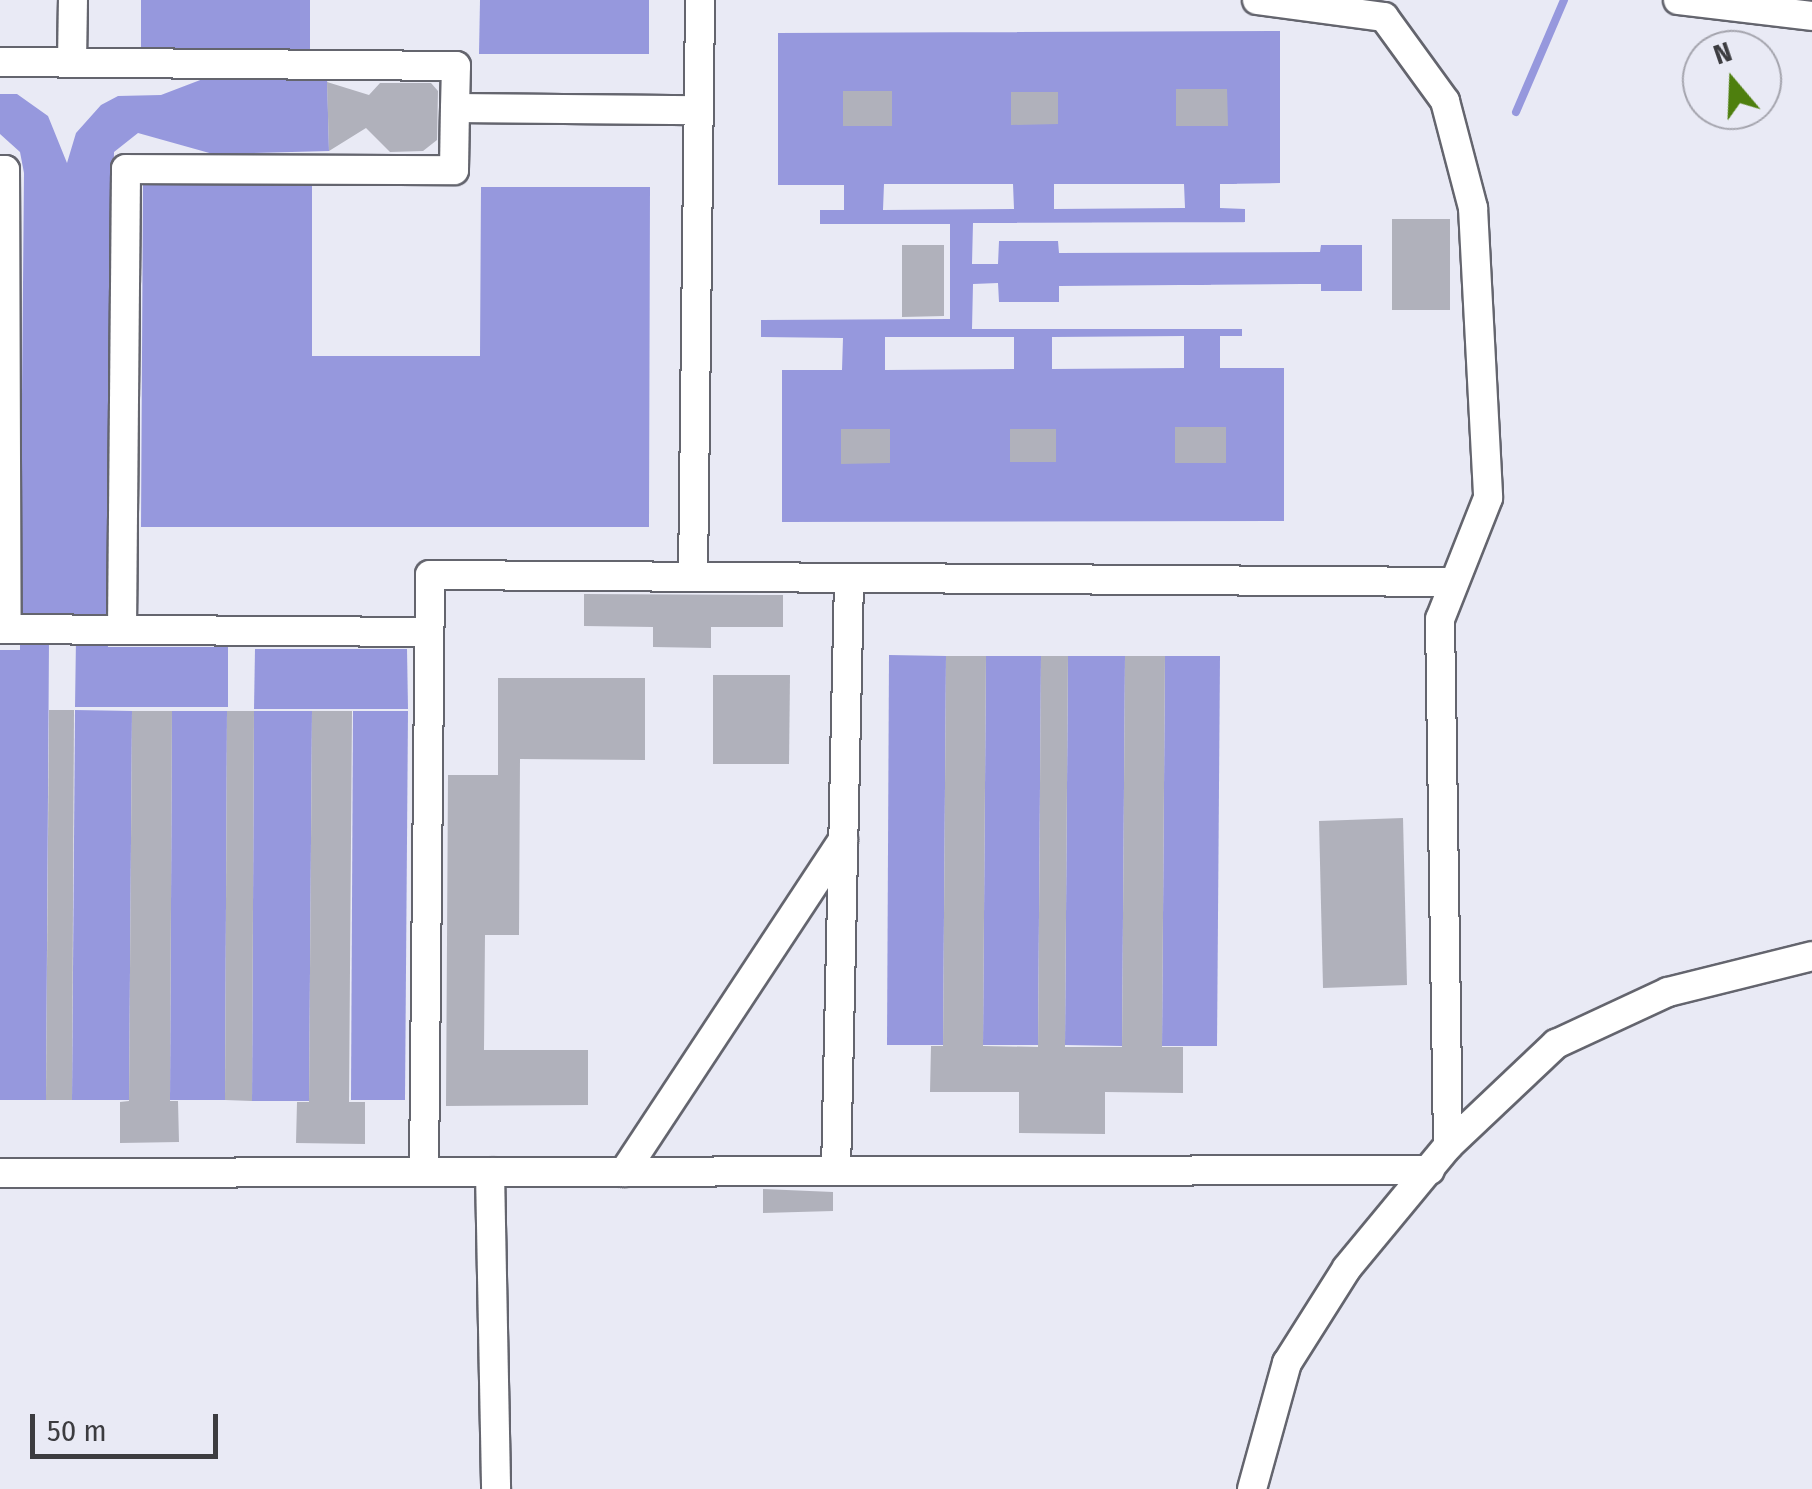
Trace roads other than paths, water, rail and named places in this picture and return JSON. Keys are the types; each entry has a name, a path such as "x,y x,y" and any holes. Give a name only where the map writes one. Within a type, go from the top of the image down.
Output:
{"lane":[{"path":"72,62 73,0"},
{"path":"693,577 700,0"},
{"path":"1257,0 1384,16 1445,101 1474,208 1488,498 1450,582 1440,619 1448,1146"},
{"path":"1678,0 1812,16"},
{"path":"0,62 456,66 454,170 126,169 122,630"},
{"path":"455,108 699,110"},
{"path":"0,170 4,630 430,632"},
{"path":"424,1172 430,576 1450,582"},
{"path":"836,1171 848,578"},
{"path":"624,1172 843,840"},
{"path":"1252,1489 1288,1362 1347,1268 1448,1146 1556,1044 1668,992 1812,956"},
{"path":"0,1173 1430,1170"},
{"path":"490,1172 496,1489"}],"water":[{"path":"141,0 310,0 310,56 141,55"},
{"path":"480,0 649,0 649,54 479,54"},
{"path":"1280,31 1280,183 1220,184 1220,208 1245,209 1245,222 973,223 972,264 998,264 999,241 1058,241 1059,253 1320,252 1321,245 1362,245 1362,291 1321,291 1321,284 1059,286 1059,302 999,302 998,283 973,284 972,329 1242,329 1242,336 1220,336 1220,368 1284,368 1284,521 782,522 782,370 842,370 843,338 761,337 761,320 950,319 950,224 820,224 820,210 844,210 844,185 778,185 778,33","holes":["884,184 1013,184 1014,209 883,210","1054,184 1184,184 1185,208 1054,209","1184,336 1184,368 1052,369 1052,337","885,337 1014,337 1014,369 885,370"]},
{"path":"216,74 327,75 329,151 213,154 138,133 114,152 107,622 20,621 24,173 20,152 0,134 0,94 17,94 48,116 67,163 76,133 101,105 118,96 161,95"},
{"path":"143,185 312,185 312,356 480,356 481,187 650,187 649,527 141,527"},
{"path":"76,638 107,639 108,647 228,647 228,707 75,707"},
{"path":"20,641 49,641 46,1100 0,1100 0,650 20,650"},
{"path":"255,649 407,649 408,709 254,709"},
{"path":"889,655 946,656 943,1045 887,1045"},
{"path":"986,656 1041,656 1038,1045 983,1045"},
{"path":"1068,656 1125,656 1122,1046 1065,1045"},
{"path":"1165,656 1220,656 1217,1046 1162,1046"},
{"path":"75,710 132,711 129,1100 72,1100"},
{"path":"172,711 227,711 225,1100 170,1100"},
{"path":"254,711 312,711 309,1101 252,1101"},
{"path":"353,711 408,711 405,1100 351,1100"}],"waterway":[{"path":"1516,112 1564,0"}]}
